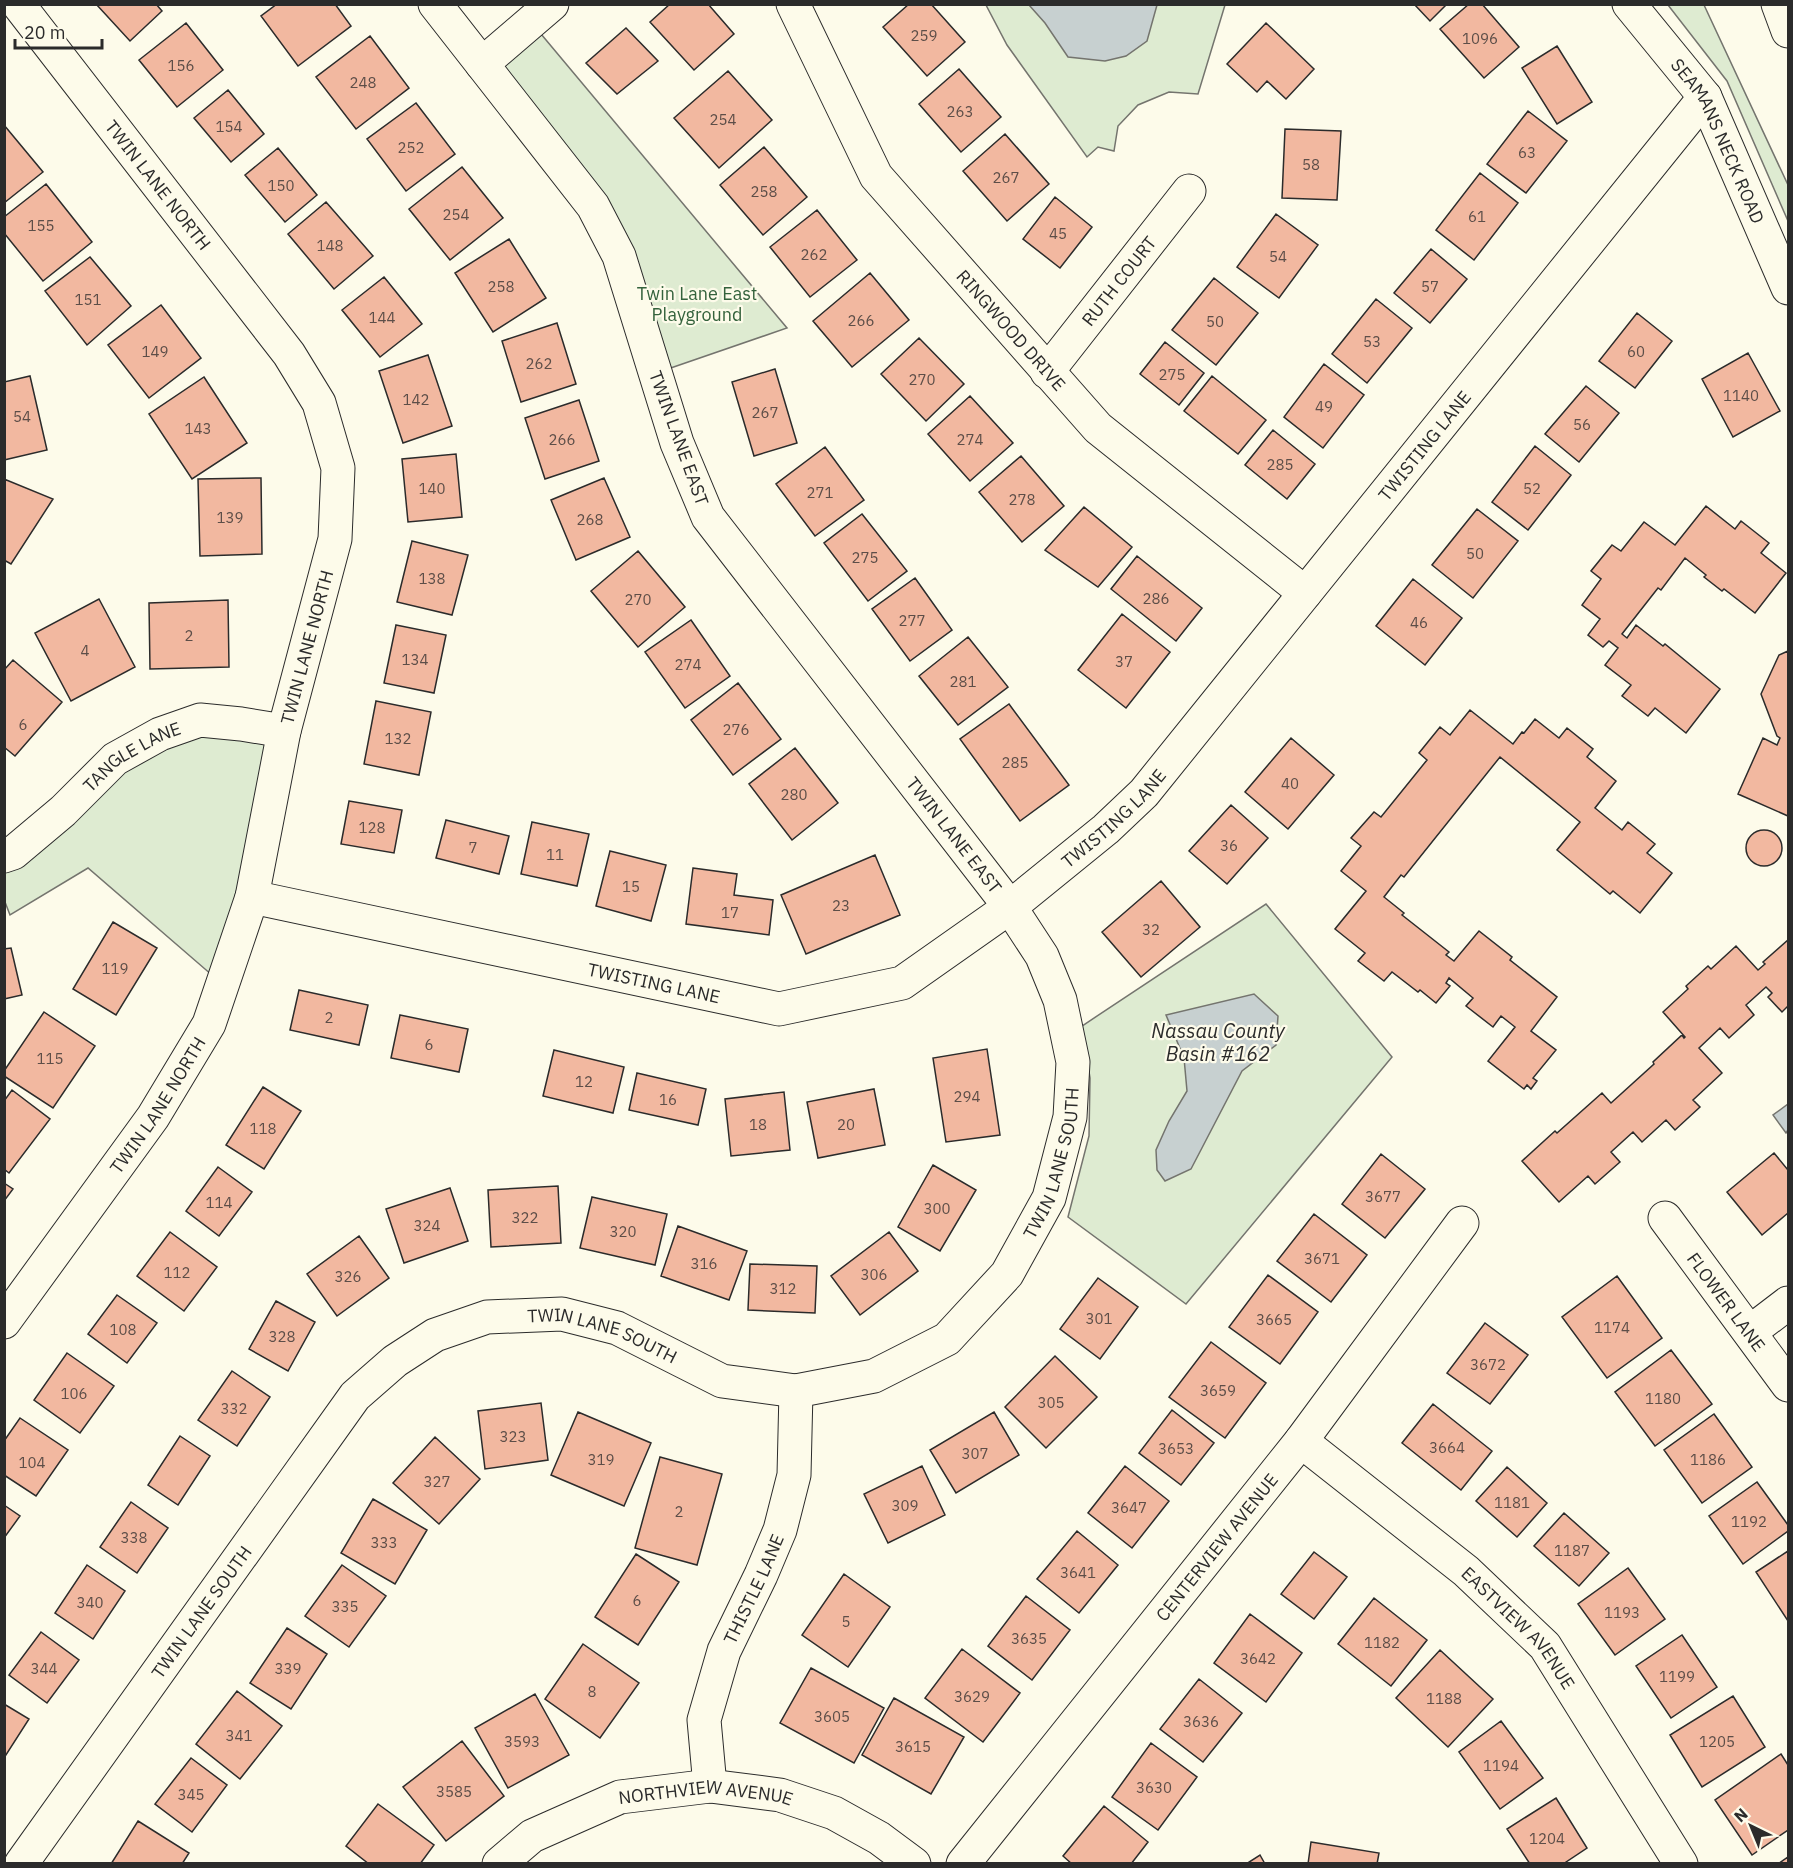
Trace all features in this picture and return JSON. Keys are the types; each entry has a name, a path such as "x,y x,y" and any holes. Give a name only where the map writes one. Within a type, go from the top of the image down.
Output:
{"main road":[{"name":"TWIN LANE NORTH","path":"4,1322 153,1117 209,1024 252,897 284,731 334,539 338,468 319,403 289,354 18,4"},
{"name":"TWIN LANE EAST","path":"435,4 593,206 619,256 677,443 708,517 1010,907"},
{"path":"482,64 552,4"},
{"name":"RINGWOOD DRIVE","path":"793,4 876,176 1098,428 1305,593"},
{"name":"SEAMANS NECK ROAD","path":"1629,4 1706,97 1788,288"},
{"path":"1778,4 1788,31"},
{"name":"TWISTING LANE","path":"252,897 779,1009 902,982 1010,907 1106,828 1144,793 1706,97"},
{"name":"RUTH COURT","path":"1047,372 1189,191"},
{"name":"TANGLE LANE","path":"4,856 13,853 63,811 115,759 160,734 200,720 284,731"},
{"name":"TWIN LANE SOUTH","path":"21,1863 355,1396 395,1361 435,1335 487,1317 562,1314 617,1328 722,1381 796,1391 874,1376 947,1339 1007,1274 1049,1198 1070,1117 1073,1062 1060,1000 1042,956 1010,907"},
{"name":"FLOWER LANE","path":"1665,1218 1788,1385"},
{"name":"CENTERVIEW AVENUE","path":"963,1863 1301,1441 1462,1223"},
{"path":"1750,1332 1788,1303"},
{"name":"THISTLE LANE","path":"710,1786 704,1720 724,1651 780,1530 794,1475 796,1391"},
{"name":"EASTVIEW AVENUE","path":"1301,1441 1466,1571 1545,1646 1681,1863"},
{"name":"NORTHVIEW AVENUE","path":"499,1863 532,1836 620,1797 710,1786 780,1795 834,1813 879,1838 914,1863"}],"green space":[{"path":"986,5 1225,5 1198,94 1169,92 1138,105 1118,126 1114,151 1098,147 1087,157 1007,45"},
{"path":"1668,5 1704,5 1788,185 1788,221 1727,81"},
{"name":"Twin Lane East Playground","path":"536,28 787,328 662,371 629,261 491,65"},
{"path":"281,732 220,982 88,868 10,915 5,902 5,858 162,737"},
{"path":"1266,904 1392,1057 1186,1304 1068,1217 1089,1136 1090,1078 1082,1026"}],"water":[{"path":"1029,5 1157,5 1147,41 1126,56 1105,61 1068,57 1045,23"},
{"name":"Nassau County Basin #162","path":"1254,994 1278,1016 1276,1045 1242,1071 1191,1169 1165,1181 1157,1170 1156,1150 1169,1121 1187,1091 1184,1058 1166,1015"},
{"path":"1788,1104 1788,1130 1786,1133 1773,1115"}],"building":[{"path":"96,4 156,4 162,11 130,41"},
{"path":"277,4 335,4 351,26 298,66 261,16"},
{"path":"670,4 708,4 734,34 694,70 650,22"},
{"path":"909,4 931,4 965,42 927,76 883,27"},
{"path":"1414,4 1447,4 1430,21"},
{"path":"1469,4 1482,4 1519,47 1484,78 1440,29"},
{"path":"186,23 223,70 177,107 139,60"},
{"path":"1266,23 1314,69 1286,99 1267,81 1257,92 1227,64"},
{"path":"626,28 658,61 617,94 586,63"},
{"path":"370,36 409,88 356,129 316,77"},
{"path":"1557,46 1592,102 1557,124 1522,68"},
{"path":"959,69 1001,117 961,152 919,104"},
{"path":"728,71 772,120 719,168 674,118"},
{"path":"228,90 264,134 231,162 194,118"},
{"path":"416,103 455,154 406,191 367,139"},
{"path":"1528,111 1567,141 1526,193 1487,164"},
{"path":"4,125 43,172 4,203"},
{"path":"1285,129 1341,131 1337,200 1282,198"},
{"path":"1005,134 1049,184 1007,221 963,171"},
{"path":"764,147 807,197 763,235 720,185"},
{"path":"278,148 317,195 285,222 245,175"},
{"path":"462,167 503,218 450,260 409,209"},
{"path":"1480,173 1518,203 1474,260 1436,230"},
{"path":"46,184 92,242 43,281 4,233 4,217"},
{"path":"1055,197 1092,227 1060,268 1023,239"},
{"path":"326,202 373,256 334,289 288,234"},
{"path":"817,210 857,260 810,297 770,247"},
{"path":"1276,214 1318,245 1279,298 1237,267"},
{"path":"509,239 546,298 493,332 455,273"},
{"path":"1431,249 1467,279 1430,323 1394,293"},
{"path":"90,257 131,306 87,345 45,291"},
{"path":"870,273 909,320 852,367 813,321"},
{"path":"384,277 422,324 380,357 342,310"},
{"path":"1214,278 1258,313 1216,365 1172,330"},
{"path":"1376,299 1412,328 1367,383 1332,354"},
{"path":"161,305 201,358 149,398 108,345"},
{"path":"1637,313 1672,341 1635,388 1599,361"},
{"path":"557,323 576,384 521,402 502,341"},
{"path":"919,338 964,384 926,421 881,374"},
{"path":"1165,342 1204,373 1179,405 1140,374"},
{"path":"1748,353 1780,411 1733,437 1702,379"},
{"path":"428,355 452,426 403,443 379,371"},
{"path":"1324,364 1364,395 1323,448 1284,417"},
{"path":"775,369 797,443 754,456 732,382"},
{"path":"30,376 47,450 4,460 4,382"},
{"path":"1212,376 1266,420 1238,454 1184,411"},
{"path":"204,377 247,443 192,479 149,414"},
{"path":"1586,386 1619,413 1579,462 1545,434"},
{"path":"970,396 1013,443 970,481 928,434"},
{"path":"579,400 599,461 545,479 525,418"},
{"path":"1273,430 1315,464 1287,499 1245,465"},
{"path":"1535,446 1571,475 1528,530 1492,502"},
{"path":"825,447 864,500 815,536 776,484"},
{"path":"456,454 462,517 408,522 402,459"},
{"path":"1021,456 1064,506 1022,542 979,492"},
{"path":"261,478 262,554 200,556 198,479"},
{"path":"604,478 630,537 576,560 551,500"},
{"path":"4,479 53,499 11,564 4,560"},
{"path":"1706,506 1735,529 1741,521 1769,543 1761,553 1786,573 1755,613 1704,577 1706,575 1685,558 1661,590 1658,588 1622,634 1627,638 1636,625 1663,646 1665,644 1720,689 1686,733 1655,708 1648,716 1622,696 1631,685 1605,665 1618,648 1609,641 1603,647 1588,635 1600,619 1582,605 1601,579 1591,571 1612,545 1621,551 1644,522 1675,545"},
{"path":"1084,507 1132,547 1098,587 1045,550"},
{"path":"1477,509 1518,541 1473,598 1432,565"},
{"path":"862,514 907,571 868,601 824,543"},
{"path":"412,541 468,555 452,615 397,602"},
{"path":"638,551 685,607 638,647 591,591"},
{"path":"1137,556 1202,608 1176,641 1111,589"},
{"path":"915,578 952,630 910,661 872,609"},
{"path":"1413,579 1462,618 1425,665 1376,626"},
{"path":"99,599 135,667 71,701 35,633"},
{"path":"228,600 229,667 150,669 149,603"},
{"path":"1122,614 1170,652 1126,708 1078,670"},
{"path":"691,620 730,676 685,708 645,652"},
{"path":"396,625 446,635 434,693 384,683"},
{"path":"968,637 1008,687 958,725 919,676"},
{"path":"1788,651 1788,816 1738,794 1763,738 1777,745 1780,738 1777,736 1761,694 1779,655"},
{"path":"13,660 62,702 15,756 4,747 4,670"},
{"path":"738,683 781,739 733,775 691,720"},
{"path":"376,701 431,712 419,775 364,764"},
{"path":"1009,704 1069,785 1020,821 960,739"},
{"path":"1470,710 1513,744 1535,719 1559,738 1567,728 1593,749 1587,757 1616,781 1595,808 1622,830 1628,822 1655,844 1647,853 1672,873 1640,913 1613,891 1610,894 1557,850 1580,822 1500,757 1404,877 1401,875 1384,897 1404,913 1402,915 1449,952 1446,955 1454,961 1479,931 1512,957 1510,960 1557,997 1531,1031 1556,1050 1533,1078 1537,1081 1531,1089 1527,1085 1524,1089 1488,1061 1515,1027 1501,1016 1493,1027 1466,1006 1473,998 1449,978 1446,983 1450,986 1436,1003 1392,972 1384,981 1358,961 1365,953 1335,929 1366,891 1341,871 1361,846 1351,838 1374,812 1381,817 1427,760 1419,753 1440,727 1450,735"},
{"path":"1291,738 1334,775 1288,829 1245,792"},
{"path":"795,748 838,803 792,840 749,784"},
{"path":"349,801 402,810 394,853 341,844"},
{"path":"1231,805 1268,838 1227,884 1189,851"},
{"path":"446,820 509,836 499,874 436,858"},
{"path":"532,822 589,834 577,886 521,874"},
{"path":"1764,830 1777,835 1782,848 1777,861 1764,866 1751,861 1746,848 1751,835"},
{"path":"610,851 666,865 651,921 596,906"},
{"path":"875,855 900,915 806,954 781,895"},
{"path":"693,868 737,874 734,895 773,900 769,935 686,924"},
{"path":"1161,881 1200,927 1141,977 1102,932"},
{"path":"113,922 157,948 116,1015 73,989"},
{"path":"1788,940 1788,1006 1782,1012 1768,997 1772,993 1766,987 1746,1005 1754,1015 1729,1038 1720,1028 1699,1048 1722,1073 1693,1100 1700,1107 1675,1130 1666,1120 1642,1142 1633,1132 1611,1152 1620,1162 1595,1184 1588,1176 1559,1202 1522,1161 1602,1093 1611,1103 1682,1035 1685,1037 1663,1012 1708,966 1711,969 1736,946 1758,970 1765,964 1763,962"},
{"path":"11,948 22,995 4,999 4,949"},
{"path":"299,990 368,1005 359,1045 290,1030"},
{"path":"44,1012 95,1046 53,1108 4,1076 4,1071"},
{"path":"400,1015 468,1029 459,1072 391,1058"},
{"path":"987,1049 1000,1135 946,1142 933,1058"},
{"path":"554,1050 624,1067 613,1113 543,1096"},
{"path":"637,1073 706,1089 698,1125 629,1110"},
{"path":"263,1087 301,1111 264,1169 226,1145"},
{"path":"874,1089 885,1145 818,1158 807,1102"},
{"path":"12,1090 50,1119 9,1173 4,1169 4,1101"},
{"path":"784,1092 790,1150 731,1156 725,1099"},
{"path":"1774,1153 1788,1170 1788,1213 1762,1235 1727,1192"},
{"path":"1381,1154 1425,1189 1385,1238 1342,1204"},
{"path":"933,1165 976,1190 940,1251 898,1227"},
{"path":"218,1167 252,1192 219,1236 186,1211"},
{"path":"4,1183 13,1189 4,1201"},
{"path":"558,1186 561,1243 491,1247 488,1190"},
{"path":"450,1188 468,1241 404,1263 386,1209"},
{"path":"592,1197 667,1214 655,1265 580,1248"},
{"path":"1314,1214 1367,1255 1331,1302 1277,1261"},
{"path":"678,1226 747,1251 729,1300 661,1276"},
{"path":"170,1232 217,1267 184,1311 137,1276"},
{"path":"889,1232 918,1271 860,1315 831,1276"},
{"path":"359,1236 389,1278 337,1316 307,1274"},
{"path":"750,1264 817,1266 815,1313 748,1310"},
{"path":"1268,1275 1318,1312 1280,1364 1229,1327"},
{"path":"1617,1276 1662,1338 1607,1378 1562,1317"},
{"path":"1098,1278 1138,1307 1100,1359 1060,1329"},
{"path":"117,1295 157,1323 127,1363 88,1334"},
{"path":"276,1301 315,1322 288,1371 249,1349"},
{"path":"1485,1323 1528,1355 1490,1404 1447,1373"},
{"path":"1211,1342 1266,1383 1225,1438 1169,1397"},
{"path":"1671,1350 1712,1404 1655,1446 1615,1392"},
{"path":"67,1353 114,1386 80,1433 34,1400"},
{"path":"1055,1356 1097,1397 1046,1448 1005,1407"},
{"path":"232,1371 270,1397 237,1446 198,1420"},
{"path":"541,1403 548,1460 485,1469 478,1411"},
{"path":"1433,1404 1492,1451 1461,1490 1402,1443"},
{"path":"1172,1410 1214,1443 1181,1485 1139,1453"},
{"path":"578,1412 651,1443 624,1506 551,1475"},
{"path":"994,1412 1019,1455 956,1493 930,1450"},
{"path":"1714,1414 1752,1467 1702,1503 1664,1450"},
{"path":"20,1418 68,1450 36,1496 4,1475 4,1441"},
{"path":"180,1436 210,1456 178,1505 148,1485"},
{"path":"435,1437 480,1479 439,1524 393,1483"},
{"path":"660,1457 722,1474 697,1565 635,1548"},
{"path":"922,1466 945,1515 888,1543 864,1494"},
{"path":"1125,1466 1169,1501 1132,1548 1088,1513"},
{"path":"1507,1467 1547,1503 1517,1537 1476,1501"},
{"path":"1757,1482 1788,1525 1788,1531 1743,1564 1709,1516"},
{"path":"373,1499 427,1530 395,1584 341,1553"},
{"path":"131,1502 168,1528 137,1573 100,1547"},
{"path":"4,1505 20,1516 4,1538"},
{"path":"1564,1513 1609,1553 1579,1586 1534,1546"},
{"path":"1077,1531 1118,1565 1079,1613 1037,1579"},
{"path":"1788,1551 1788,1621 1756,1572"},
{"path":"1314,1552 1347,1577 1314,1619 1281,1594"},
{"path":"636,1554 679,1582 638,1645 595,1617"},
{"path":"87,1565 125,1591 93,1639 55,1613"},
{"path":"342,1565 386,1596 349,1647 305,1616"},
{"path":"1628,1568 1665,1619 1615,1655 1578,1604"},
{"path":"844,1574 890,1607 848,1667 802,1635"},
{"path":"1026,1596 1070,1630 1032,1680 988,1646"},
{"path":"1374,1598 1427,1640 1391,1686 1338,1644"},
{"path":"1250,1614 1302,1653 1266,1702 1214,1663"},
{"path":"287,1628 327,1654 291,1709 250,1683"},
{"path":"41,1632 79,1660 47,1703 9,1675"},
{"path":"1682,1635 1717,1687 1671,1718 1636,1666"},
{"path":"583,1644 639,1683 600,1738 545,1699"},
{"path":"962,1649 1020,1693 983,1742 925,1698"},
{"path":"1440,1650 1493,1699 1448,1747 1396,1698"},
{"path":"811,1668 884,1708 854,1763 780,1723"},
{"path":"1199,1679 1242,1713 1203,1762 1160,1729"},
{"path":"237,1691 282,1726 240,1779 196,1744"},
{"path":"535,1694 569,1755 508,1788 475,1728"},
{"path":"1733,1696 1765,1747 1702,1787 1670,1735"},
{"path":"894,1698 964,1737 931,1794 862,1755"},
{"path":"4,1704 29,1719 4,1758"},
{"path":"1501,1721 1543,1778 1500,1809 1459,1752"},
{"path":"462,1741 504,1796 446,1841 403,1787"},
{"path":"1151,1743 1197,1777 1158,1830 1112,1797"},
{"path":"1781,1754 1788,1765 1788,1830 1752,1855 1715,1800"},
{"path":"191,1758 227,1785 192,1832 155,1804"},
{"path":"1556,1798 1587,1848 1563,1864 1530,1864 1507,1829"},
{"path":"378,1804 434,1845 420,1864 369,1864 346,1846"},
{"path":"1104,1806 1148,1842 1131,1864 1072,1864 1063,1856"},
{"path":"138,1821 189,1853 182,1864 111,1864"},
{"path":"1311,1842 1379,1853 1377,1864 1308,1864"},
{"path":"1260,1855 1265,1864 1246,1864"},
{"path":"1788,1857 1788,1864 1778,1864"}]}
